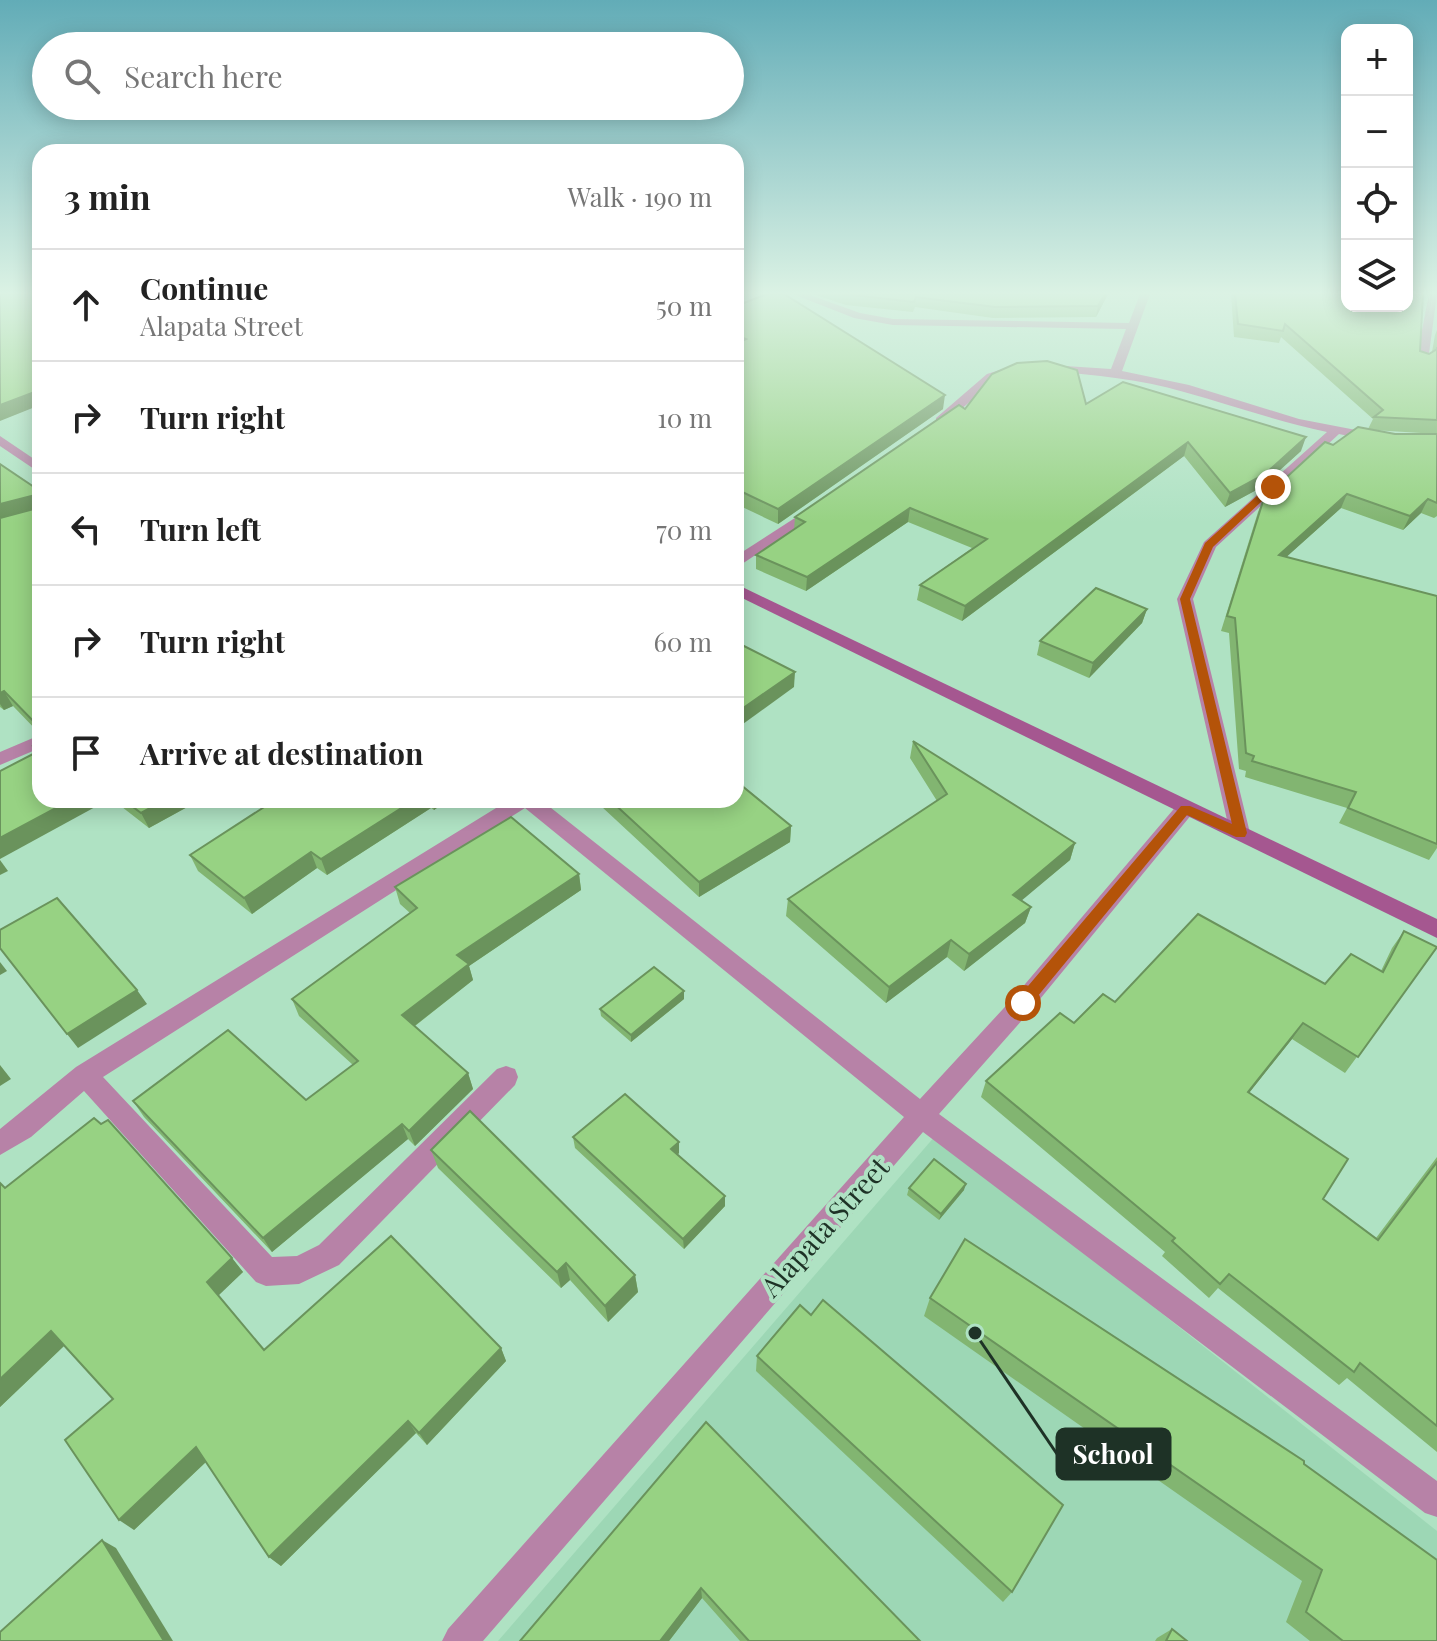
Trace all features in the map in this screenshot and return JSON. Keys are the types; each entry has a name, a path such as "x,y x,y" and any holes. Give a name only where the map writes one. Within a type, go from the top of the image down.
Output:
{"street":[{"path":"924,432 960,407 991,377 1008,371"},
{"path":"1064,371 1115,373 1185,388 1297,422 1391,441"},
{"path":"1240,833 1185,599 1209,545 1336,430"},
{"path":"0,440 32,463"},
{"path":"744,557 826,501"},
{"path":"744,593 1437,929"},
{"path":"0,759 32,745"},
{"path":"0,1143 22,1129 85,1075 513,808"},
{"path":"536,808 923,1117 1437,1501"},
{"name":"Alapata Street","path":"460,1641 801,1250 923,1117 1185,809"},
{"path":"85,1075 266,1272 299,1270 329,1255 506,1077"}],"shaded area":[{"path":"936,1135 1437,1531 1437,1641 498,1641"}],"building":[{"path":"0,371 32,371 32,393 0,405"},
{"path":"744,371 906,371 945,395 778,509 744,493"},
{"path":"1000,371 1077,371 1086,404 1123,382 1306,437 1265,474 1230,493 1188,442 965,606 920,585 987,539 910,508 807,577 756,555 805,522 795,517 959,405 965,409 992,374"},
{"path":"1338,371 1437,371 1437,420 1374,417 1383,410"},
{"path":"1358,427 1395,434 1437,434 1437,503 1428,499 1410,516 1347,494 1279,555 1437,596 1437,844 1348,808 1356,792 1252,761 1254,756 1246,753 1235,618 1227,616 1264,498 1325,442 1333,445"},
{"path":"0,464 32,486 32,496 0,504"},
{"path":"32,510 32,720 4,691 0,693 0,518"},
{"path":"1096,588 1147,609 1093,663 1040,641"},
{"path":"744,646 795,672 744,707"},
{"path":"913,741 1075,843 1013,895 1031,907 969,954 951,940 889,987 788,899 947,794"},
{"path":"32,755 32,808 56,808 0,838 0,771"},
{"path":"744,788 791,826 699,882 619,808 744,808"},
{"path":"263,808 401,808 321,859 311,852 244,898 190,855"},
{"path":"511,817 579,874 457,955 469,964 402,1015 468,1073 409,1131 402,1124 263,1238 133,1101 228,1030 306,1100 358,1061 292,999 417,908 395,887"},
{"path":"57,898 137,990 67,1034 0,948 0,930"},
{"path":"1198,914 1325,984 1351,954 1383,972 1404,931 1437,947 1358,1057 1303,1023 1248,1092 1348,1159 1323,1199 1378,1240 1437,1162 1437,1426 1360,1363 1354,1372 1229,1274 1220,1284 1172,1241 1175,1238 986,1081 1060,1013 1074,1023 1103,994 1115,1002"},
{"path":"654,967 684,991 631,1035 600,1009"},
{"path":"625,1094 679,1142 671,1149 725,1196 683,1239 573,1137"},
{"path":"470,1111 635,1275 605,1306 566,1263 557,1272 431,1150"},
{"path":"94,1118 101,1124 108,1120 232,1258 207,1282 264,1350 391,1236 501,1348 419,1433 408,1421 269,1557 196,1447 119,1520 65,1440 113,1399 51,1331 0,1379 0,1183 5,1188"},
{"path":"934,1159 966,1184 941,1214 909,1188"},
{"path":"965,1239 1304,1461 1304,1464 1437,1560 1437,1641 1343,1641 1306,1612 1322,1570 930,1298"},
{"path":"823,1300 1063,1505 1012,1592 757,1356 800,1305 811,1315"},
{"path":"706,1422 920,1641 749,1641 701,1588 660,1641 520,1641"},
{"path":"102,1540 164,1641 0,1641 0,1632"},
{"path":"1172,1629 1187,1641 1166,1641"}],"place":[{"name":"School","path":"975,1333"}],"route":[{"path":"1023,1003 1185,809 1240,833 1185,599 1189,584 1209,545 1273,487"}]}
